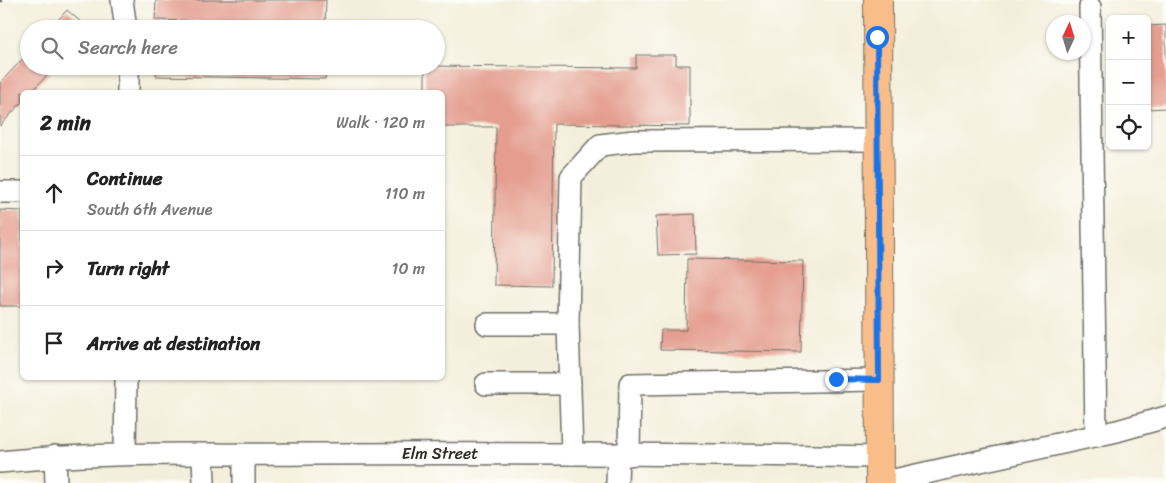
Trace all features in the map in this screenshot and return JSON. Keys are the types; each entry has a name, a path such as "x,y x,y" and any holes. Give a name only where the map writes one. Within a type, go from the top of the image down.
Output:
{"main road":[{"path":"878,0 880,474"}],"street":[{"path":"122,0 125,20"},
{"path":"1090,7 1096,436"},
{"path":"128,75 128,90"},
{"path":"572,454 568,324 571,177 600,145 634,141 817,138 878,140"},
{"path":"0,192 20,192"},
{"path":"487,324 568,324"},
{"path":"125,454 126,380"},
{"path":"617,483 624,455 630,384 879,380"},
{"path":"486,384 570,384"},
{"name":"Elm Street","path":"0,462 54,456 125,454 572,454 624,455 880,474 1096,436 1166,417"},
{"path":"203,455 204,483"},
{"path":"244,455 244,483"},
{"path":"54,456 56,483"}],"building":[{"path":"156,0 326,0 325,20 155,20"},
{"path":"67,10 79,20 58,20"},
{"path":"1166,25 1166,108 1151,109 1151,26"},
{"path":"636,55 676,55 676,65 690,65 690,126 554,124 552,286 494,285 496,127 445,127 445,90 425,90 425,75 445,75 445,66 636,68"},
{"path":"20,62 20,75 47,75 33,90 20,90 20,104 0,126 0,83"},
{"path":"156,75 325,75 325,79"},
{"path":"0,210 20,211 20,306 0,306"},
{"path":"695,214 696,254 658,255 656,216"},
{"path":"687,259 803,261 801,352 660,350 661,330 686,330"}],"route":[{"path":"836,379 879,380 877,37"}]}
